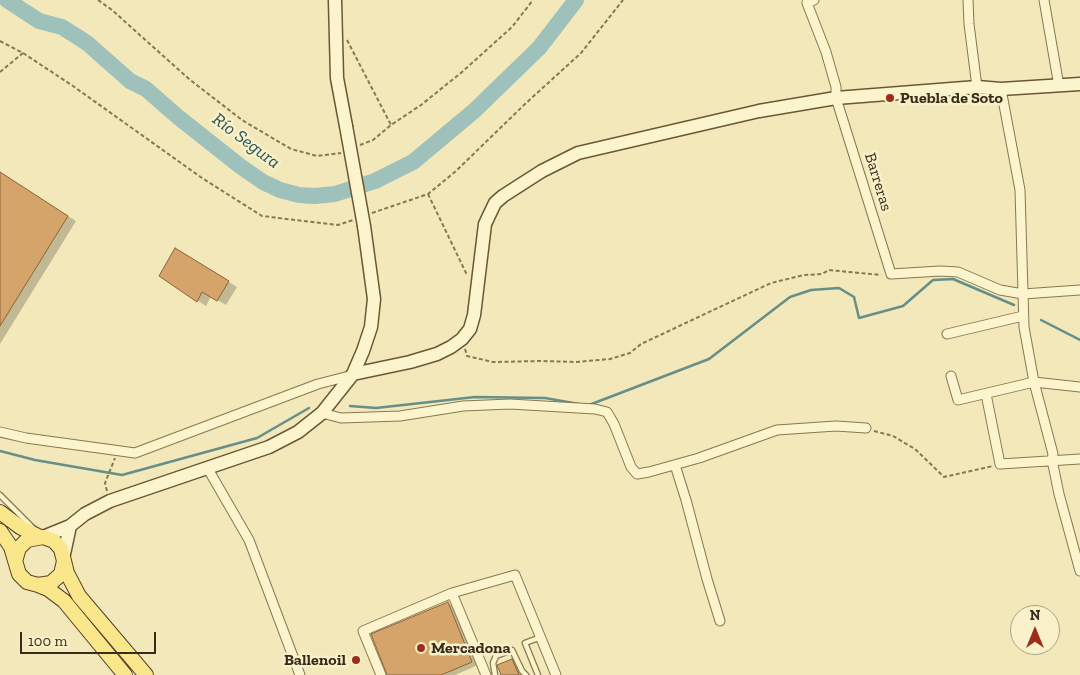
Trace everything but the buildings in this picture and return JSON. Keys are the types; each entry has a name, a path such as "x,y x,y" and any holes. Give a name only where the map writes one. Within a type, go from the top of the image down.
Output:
{"main road":[{"path":"16,558 23,543 27,540 70,526 85,514 110,501 253,454 284,440 298,432 322,413 354,374 364,351 371,327 374,298 337,78 334,0"},
{"path":"354,374 437,354 462,339 470,330 474,315 485,224 495,204 513,189 561,161 587,151 759,111 836,98 977,87 1001,89 1080,84"},
{"path":"0,512 20,527 54,541 64,558 67,573 79,596 146,675"},
{"path":"38,585 44,585 56,579 64,568 70,526"},
{"path":"0,530 11,547 16,558 17,569 23,578 53,592 64,601 125,675"}],"street":[{"name":"Barreras","path":"814,0 807,3 826,52 836,88 836,98 891,274"},
{"path":"968,0 977,87"},
{"path":"1044,0 1059,86"},
{"path":"1001,89 1020,190 1024,328 1034,382 1053,454 1052,460 1059,494 1080,571"},
{"path":"891,274 940,271 958,272 1000,290 1023,294 1080,290"},
{"path":"947,334 1024,316"},
{"path":"0,432 26,438 135,453 318,384 354,374"},
{"path":"951,376 958,400 1034,382 1080,387"},
{"path":"986,394 1000,464 1080,459"},
{"path":"322,413 341,418 400,416 463,406 510,404 595,409 607,412 614,424 630,466 637,474 675,465 777,430 836,426 866,428"},
{"path":"675,465 720,621"},
{"path":"208,469 249,540 300,675"},
{"path":"381,675 363,631 452,593 515,576 556,675"},
{"path":"452,593 486,675"}],"lane":[{"path":"0,494 41,537"},
{"path":"538,675 525,643 541,637"},
{"path":"495,675 493,662 496,656 512,650 522,671 526,675"}],"path":[{"path":"98,0 112,10 189,79 242,120 291,149 316,156 346,151"},
{"path":"355,148 372,140 421,105 462,72 512,27 533,0"},
{"path":"0,41 23,53 73,86 202,178 262,216 338,225 361,220 428,194 456,171 581,53 623,0"},
{"path":"334,28 343,32 391,125"},
{"path":"0,72 23,53"},
{"path":"428,194 467,275"},
{"path":"462,339 467,356 493,362 576,362 610,359 630,353 641,344 771,283 804,275 822,274 829,270 891,274"},
{"path":"866,428 893,436 915,449 944,477 1000,464"},
{"path":"105,483 113,463"}],"waterway":[{"name":"Río Segura","path":"7,0 39,21 62,27 87,43 130,81 146,89 178,117 263,182 280,190 299,195 315,196 335,194 375,181 413,162 474,111 539,48 576,0"},
{"path":"589,405 709,359 790,297 811,290 839,288 854,297 859,318 903,306 933,280 953,279 1014,305"},
{"path":"1041,320 1080,340"},
{"path":"350,406 376,408 475,397 545,398 579,404"},
{"path":"0,451 35,460 122,475 257,438 309,408"}],"place":[{"name":"Puebla de Soto","path":"890,98"},
{"name":"Mercadona","path":"421,648"},
{"name":"Ballenoil","path":"356,660"}]}
